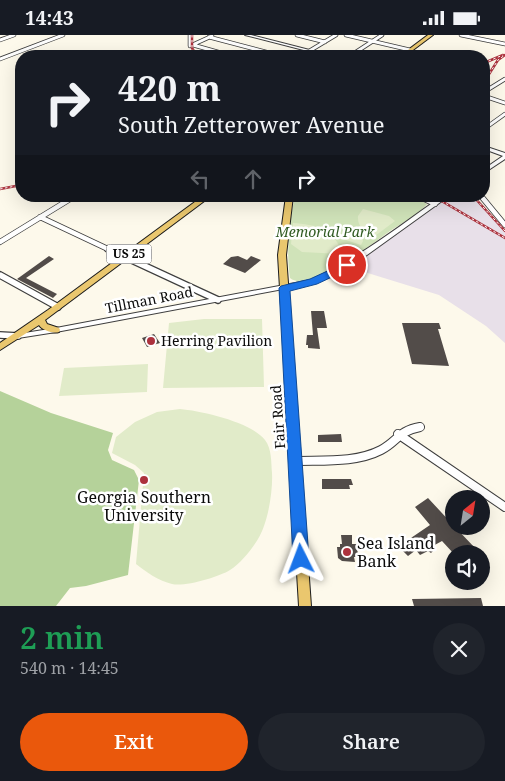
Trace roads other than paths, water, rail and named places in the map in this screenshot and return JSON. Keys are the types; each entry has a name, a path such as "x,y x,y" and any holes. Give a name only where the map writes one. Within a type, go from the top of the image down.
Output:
{"main road":[{"path":"410,50 431,35"},
{"name":"US 25","path":"0,347 58,307 200,202"},
{"name":"Fair Road","path":"289,202 282,255 304,606"},
{"path":"40,320 44,326 56,330"}],"street":[{"path":"0,40 14,35"},
{"path":"23,50 63,35"},
{"path":"190,35 191,46"},
{"path":"191,46 214,35"},
{"path":"248,35 306,50"},
{"path":"297,35 325,42"},
{"path":"312,50 336,35"},
{"path":"346,35 410,50"},
{"path":"359,50 382,35"},
{"path":"461,35 505,44"},
{"path":"209,37 258,50"},
{"path":"191,46 211,50"},
{"path":"1,58 15,53"},
{"path":"490,88 505,79"},
{"path":"490,98 505,103"},
{"path":"490,125 505,114"},
{"path":"490,150 505,156"},
{"path":"490,167 505,156"},
{"path":"0,242 65,202"},
{"path":"431,202 435,204"},
{"name":"Tillman Road","path":"0,335 18,335 56,330 314,282 332,274 406,226 438,202"},
{"path":"486,202 504,222"},
{"path":"40,217 218,300"},
{"path":"0,275 58,307"},
{"name":"Tillman Road","path":"0,341 18,335"},
{"path":"296,461 358,457 381,451 398,434 407,429 420,427"},
{"path":"398,434 505,507"}],"railway":[{"path":"192,35 193,50"},
{"path":"490,60 503,55"},
{"path":"490,73 498,60 505,55"},
{"path":"0,189 15,186"},
{"path":"443,202 505,238"},
{"path":"478,202 505,231"}],"place":[{"name":"Herring Pavilion","path":"151,341"},
{"name":"Georgia Southern University","path":"144,480"},
{"name":"Sea Island Bank","path":"347,552"}],"park label":[{"name":"Memorial Park","path":"325,232"}]}
